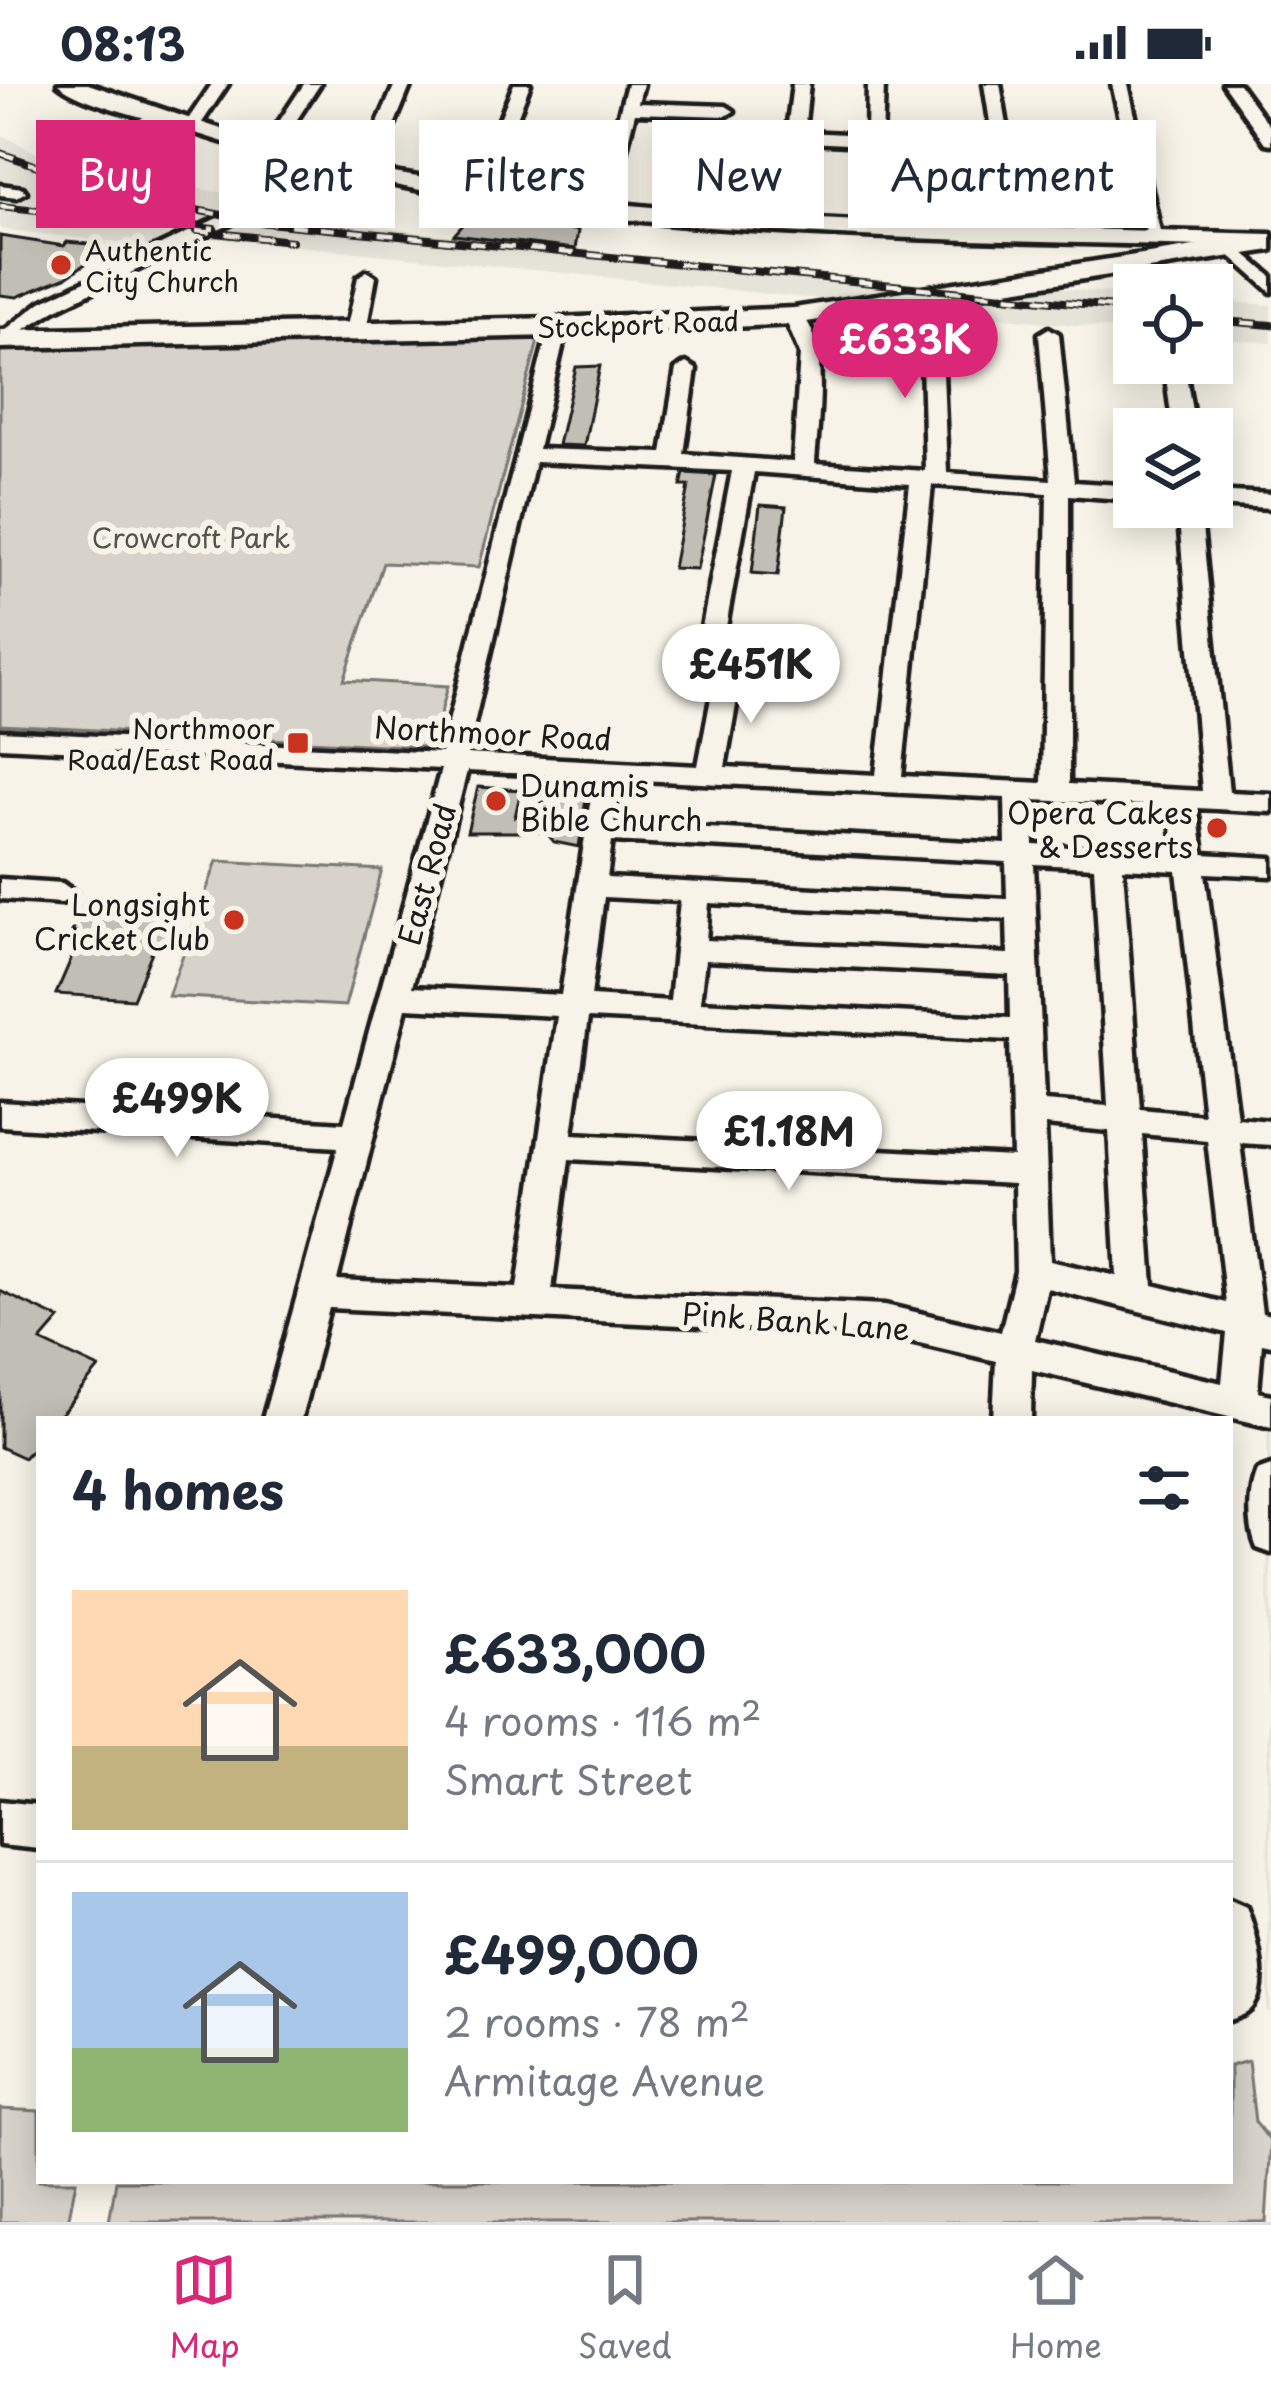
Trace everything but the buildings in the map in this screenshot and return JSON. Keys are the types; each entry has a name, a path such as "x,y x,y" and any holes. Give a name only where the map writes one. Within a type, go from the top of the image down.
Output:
{"highway":[{"name":"Stockport Road","path":"3,339 557,328 794,316 1182,255 1226,243 1271,242"}],"main road":[{"path":"68,84 117,91 180,120"},
{"path":"909,228 1156,236 1226,243"},
{"path":"1156,236 1176,246 1182,255"}],"street":[{"path":"195,121 220,84"},
{"path":"288,120 312,84"},
{"path":"388,120 403,84"},
{"path":"508,120 522,84"},
{"path":"626,120 635,84"},
{"path":"797,120 801,84"},
{"path":"875,120 876,84"},
{"path":"992,84 1016,231"},
{"path":"1120,84 1156,236"},
{"path":"1231,84 1271,139"},
{"path":"629,108 726,111"},
{"path":"144,120 160,114"},
{"path":"3,339 48,306 219,224"},
{"path":"1226,243 1271,286"},
{"path":"356,331 368,277"},
{"path":"794,316 809,354 804,468"},
{"path":"888,783 929,478 931,322"},
{"name":"East Road","path":"283,1416 453,763 557,328"},
{"path":"1049,334 1060,488 1054,790"},
{"path":"672,460 686,369"},
{"path":"526,455 804,468 1113,492"},
{"path":"715,627 744,465"},
{"path":"1233,499 1271,502"},
{"path":"1191,528 1216,800"},
{"path":"710,774 730,666"},
{"name":"Northmoor Road","path":"0,739 1271,803"},
{"path":"532,1303 608,770"},
{"path":"1012,1416 1015,1352 1033,1271 1018,788"},
{"path":"1182,798 1222,1128 1258,1328 1255,1407"},
{"path":"599,831 1271,867"},
{"path":"1108,857 1136,1295"},
{"path":"591,887 1021,910"},
{"path":"13,890 62,893"},
{"path":"684,1011 695,892"},
{"path":"692,949 1022,965"},
{"path":"393,997 1023,1030"},
{"path":"1025,1111 1271,1133"},
{"path":"0,1114 358,1136"},
{"path":"554,1146 1027,1172"},
{"path":"1033,1271 1258,1328"},
{"name":"Pink Bank Lane","path":"312,1293 885,1320 1255,1407"},
{"path":"1271,1483 1271,1535"},
{"path":"0,1823 36,1826"},
{"path":"1233,1948 1238,1990 1233,1994"}],"shaded area":[{"path":"0,134 36,153 36,228 195,228 195,188 219,192 219,228 380,228 885,283 1024,295 1046,287 1113,293 1113,329 238,240 169,234 155,247 0,229"},
{"path":"1233,302 1271,305 1271,343 1233,340"},
{"path":"1267,1425 1271,1426 1271,2013 1268,2012"}],"green space":[{"name":"Crowcroft Park","path":"538,341 479,567 383,563 344,680 448,686 433,743 422,747 0,725 0,349"},
{"path":"217,861 382,870 345,1006 168,996"},
{"path":"1248,2061 1255,2122 1271,2142 1266,2222 109,2222 115,2184 1233,2184 1233,2065"},
{"path":"0,2109 36,2111 36,2184 75,2184 68,2222 0,2222"}],"railway":[{"path":"0,153 123,196 258,222 1113,307"},
{"path":"0,206 214,229"},
{"path":"196,231 292,241"},
{"path":"1233,322 1271,325"}],"place":[{"name":"Authentic City Church","path":"61,265"},
{"name":"Northmoor Road/East Road","path":"298,743"},
{"name":"Dunamis Bible Church","path":"496,801"},
{"name":"Opera Cakes & Desserts","path":"1217,828"},
{"name":"Longsight Cricket Club","path":"234,920"}]}
